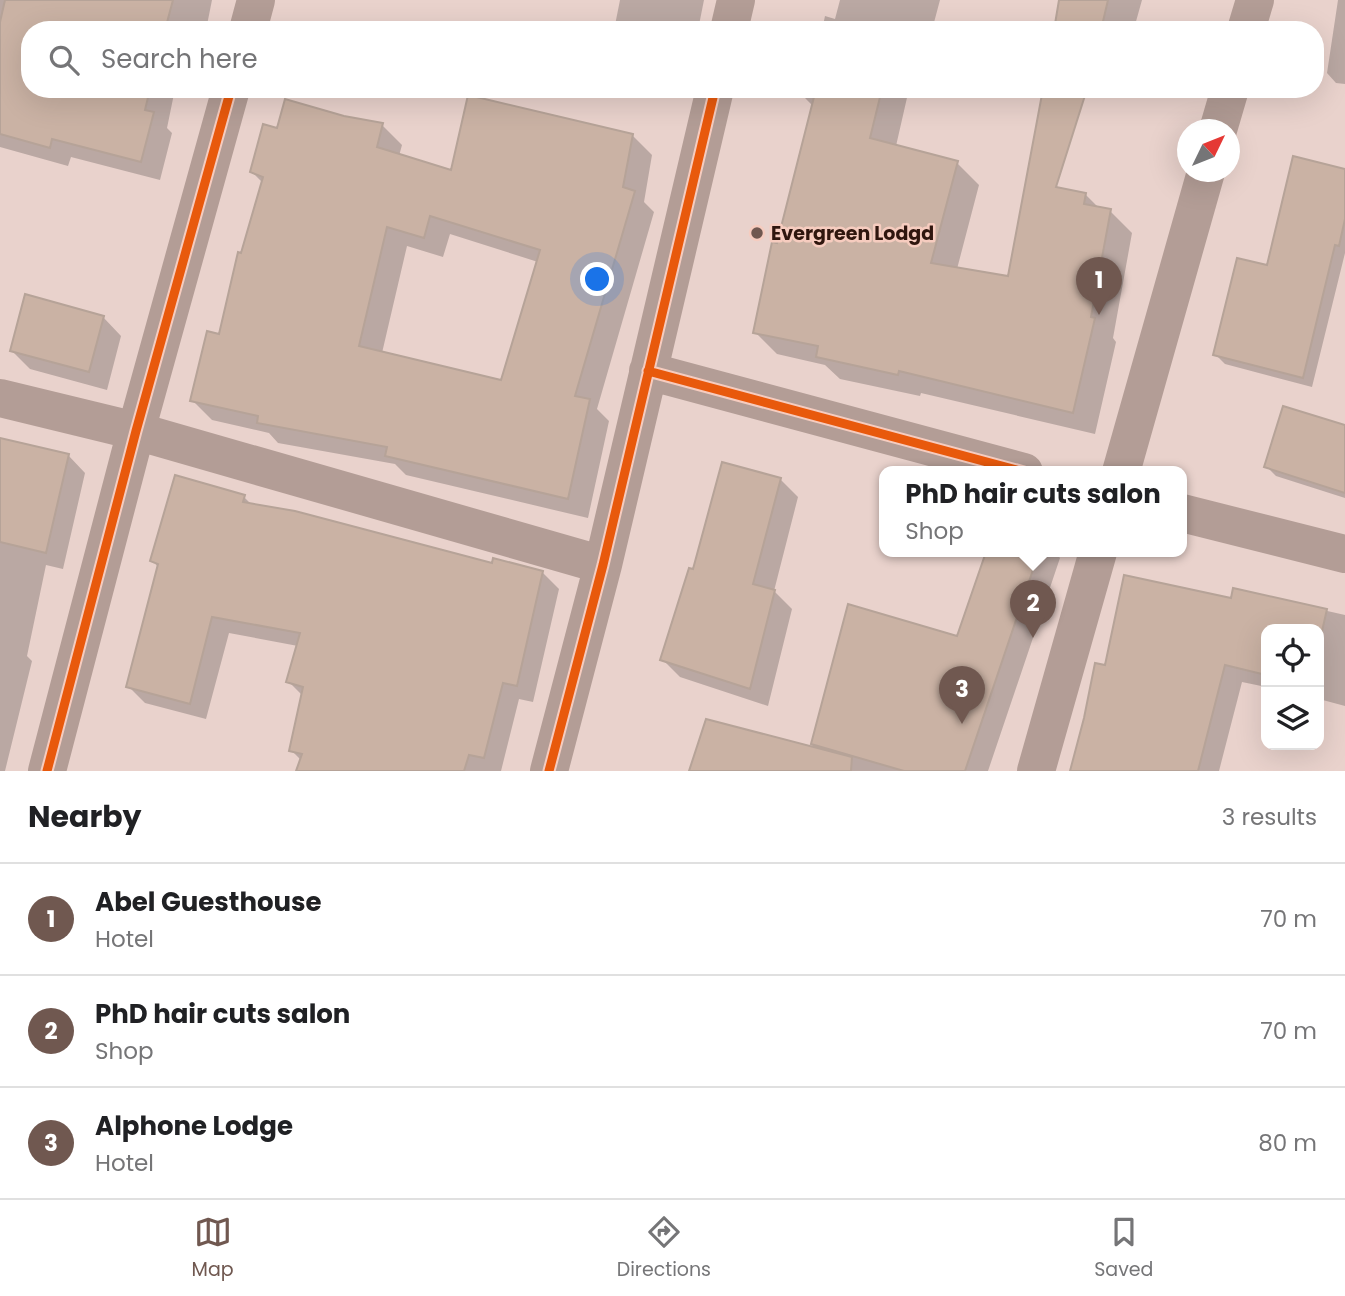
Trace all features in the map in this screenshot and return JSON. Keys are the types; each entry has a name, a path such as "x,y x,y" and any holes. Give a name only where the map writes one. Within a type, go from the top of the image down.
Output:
{"street":[{"path":"250,21 256,0"},
{"path":"731,21 736,0"},
{"path":"1249,21 1255,0"},
{"path":"47,771 136,431 228,98"},
{"path":"549,771 603,565 713,98"},
{"path":"1221,119 1227,98"},
{"path":"1123,466 1203,182"},
{"path":"648,371 1002,466"},
{"path":"0,398 136,431 603,565"},
{"path":"1187,514 1345,554"},
{"path":"1036,771 1097,557"}],"building":[{"path":"5,0 173,0 167,21 21,21 21,98 148,98 145,110 154,112 141,162 52,139 50,148 0,134 0,22"},
{"path":"1059,0 1108,0 1103,21 1056,21"},
{"path":"467,98 481,98 633,134 623,187 635,191 575,396 590,399 568,499 385,456 387,447 257,423 258,416 190,401 207,331 219,334 238,252 241,253 263,177 250,172 263,124 277,128 285,99 344,116 383,123 377,147 451,170","holes":["430,216 540,250 501,380 359,346 387,227 424,238"]},
{"path":"814,98 880,98 870,138 958,161 931,263 1008,276 1041,98 1084,98 1056,187 1086,193 1084,204 1111,209 1091,317 1095,318 1073,413 899,371 898,375 816,357 818,346 753,333 772,242 777,243"},
{"path":"1293,156 1345,169 1345,219 1339,246 1335,245 1303,378 1213,355 1237,258 1267,265"},
{"path":"25,294 104,316 89,372 10,351"},
{"path":"1283,406 1345,425 1345,493 1264,467"},
{"path":"0,438 69,454 46,553 0,542"},
{"path":"722,462 781,478 753,584 775,590 750,689 660,660 689,568 693,569"},
{"path":"175,475 245,495 243,502 295,511 492,563 493,558 543,571 517,686 503,683 484,758 469,755 464,771 296,771 302,754 289,751 303,687 286,682 300,633 212,617 190,704 126,687 158,564 150,561"},
{"path":"984,557 1037,557 965,771 904,771 811,744 848,604 957,636"},
{"path":"1124,575 1231,598 1233,588 1327,609 1324,624 1261,624 1261,674 1225,665 1198,771 1070,771 1095,663 1105,665"},
{"path":"706,719 852,757 851,771 689,771"}],"cycle path":[{"path":"47,771 136,431 228,98"},
{"path":"549,771 603,565 713,98"},
{"path":"648,371 1002,466"}],"place":[{"name":"Evergreen Lodgd","path":"757,233"},
{"name":"Abel Guesthouse","path":"1099,315"},
{"name":"PhD hair cuts salon","path":"1033,638"},
{"name":"Alphone Lodge","path":"962,724"}]}
